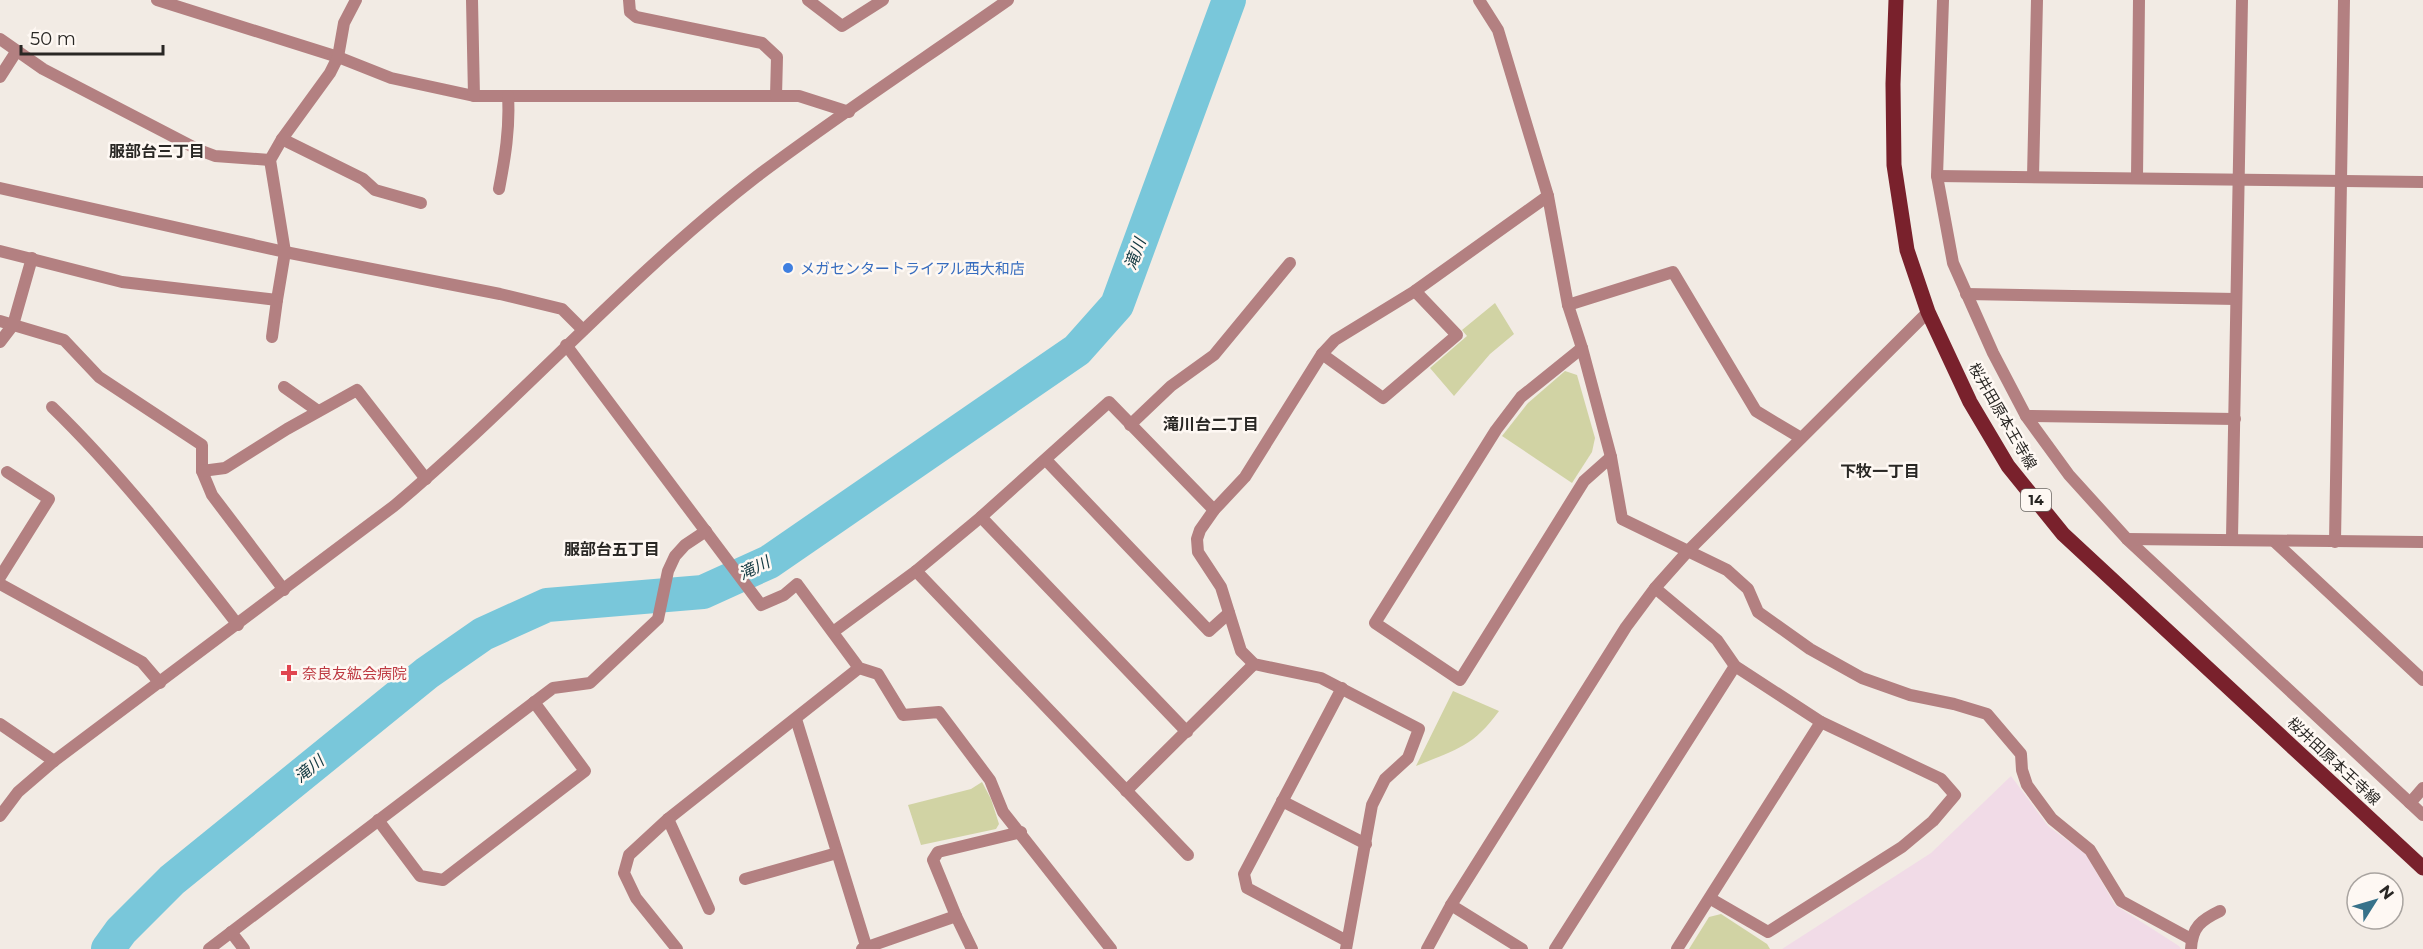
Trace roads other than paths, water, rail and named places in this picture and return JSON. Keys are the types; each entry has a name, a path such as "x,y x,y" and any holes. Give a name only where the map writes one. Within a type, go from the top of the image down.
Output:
{"main road":[{"name":"桜井田原本王寺線","path":"1896,0 1893,84 1894,165 1907,250 1928,312 1970,402 2008,466 2063,534 2423,868"}],"street":[{"path":"157,0 338,57 392,78 474,96 582,94 799,96 849,112"},
{"path":"272,337 285,252 270,160 282,139 330,73 338,57 344,22 356,0"},
{"path":"472,0 474,96"},
{"path":"629,0 630,12 636,17 762,43 777,57 776,96"},
{"path":"808,0 842,26 883,0"},
{"path":"0,816 18,792 54,760 238,625 426,479 566,345 756,178 1008,0"},
{"path":"1479,0 1498,30 1548,196 1568,305 1611,457 1622,519 1727,570 1748,589 1758,612 1810,649 1862,678 1910,695 1954,704 1987,714 2021,754 2022,770 2027,785 2052,819 2090,850 2121,902 2191,944 2202,920 2220,911"},
{"path":"1943,0 1937,176 1953,263 1993,353 2026,416 2069,475 2127,539 2423,814"},
{"path":"2033,177 2037,0"},
{"path":"2137,177 2139,0"},
{"path":"2232,538 2242,0"},
{"path":"2335,542 2344,0"},
{"path":"0,39 43,69 199,150 215,156 270,160"},
{"path":"0,77 16,52"},
{"path":"499,189 506,156 508,96"},
{"path":"282,139 363,179 375,190 421,203"},
{"path":"1937,176 2423,182"},
{"path":"0,188 285,252 500,294 562,309 583,330"},
{"path":"1342,688 1244,874 1247,888 1346,945 1372,804 1385,779 1408,758 1419,729 1342,688 1321,678 1254,664 1241,651 1221,587 1198,552 1197,538 1214,510 1245,477 1322,354 1335,340 1415,291 1548,196"},
{"path":"0,250 122,282 277,300"},
{"path":"0,342 13,325 32,258"},
{"path":"1130,425 1171,386 1214,355 1290,262"},
{"path":"1568,305 1674,272 1756,411 1801,438"},
{"path":"1322,354 1383,398 1457,335 1415,291"},
{"path":"1966,294 2236,299"},
{"path":"1427,949 1451,904 1626,627 1655,588 1688,550 1928,312"},
{"path":"0,321 64,340 99,377 202,445 202,471 212,495 284,590"},
{"path":"566,345 761,605 784,595 797,584 859,668 878,674 903,715 939,712 990,780 1003,812 1111,949"},
{"path":"1582,348 1521,397 1496,430 1375,623 1460,680 1584,481 1611,457"},
{"path":"284,387 318,411"},
{"path":"202,471 225,468 357,390 426,479"},
{"path":"833,632 916,571 981,517 1109,402 1214,510"},
{"path":"52,407 88,442 147,509 238,625"},
{"path":"2026,416 2235,419"},
{"path":"1046,460 1209,631 1229,613"},
{"path":"0,577 49,499 7,472"},
{"path":"981,517 1187,732"},
{"path":"209,949 553,688 590,683 658,619 668,571 675,556 685,545 706,531"},
{"path":"2127,539 2232,538 2274,541 2423,542"},
{"path":"2274,541 2423,680"},
{"path":"916,571 1188,855"},
{"path":"0,584 142,662 160,683"},
{"path":"1655,588 1717,640 1735,666 1821,722 1941,780 1955,795 1934,820 1902,846 1768,932 1711,899"},
{"path":"1126,790 1254,664"},
{"path":"1556,949 1735,666"},
{"path":"677,949 636,898 624,873 629,855 668,819 859,668"},
{"path":"378,820 420,876 443,880 585,771 534,702"},
{"path":"796,719 865,948 956,916"},
{"path":"1677,949 1711,899 1821,722"},
{"path":"0,724 54,760"},
{"path":"2410,803 2423,788"},
{"path":"1282,801 1366,844"},
{"path":"668,819 709,909"},
{"path":"972,949 933,860 938,852 1021,832"},
{"path":"746,879 837,853"},
{"path":"1451,904 1521,949"},
{"path":"231,932 243,949"}],"waterway":[{"name":"滝川","path":"108,949 121,931 172,880 427,673 483,634 547,605 703,592 769,562 1077,350 1117,305 1229,0"}],"place":[{"name":"メガセンタートライアル西大和店","path":"788,268"},
{"name":"奈良友紘会病院","path":"289,673"}],"district":[{"name":"服部台三丁目","path":"157,151"},
{"name":"滝川台二丁目","path":"1211,424"},
{"name":"下牧一丁目","path":"1880,471"},
{"name":"服部台五丁目","path":"612,549"}]}
